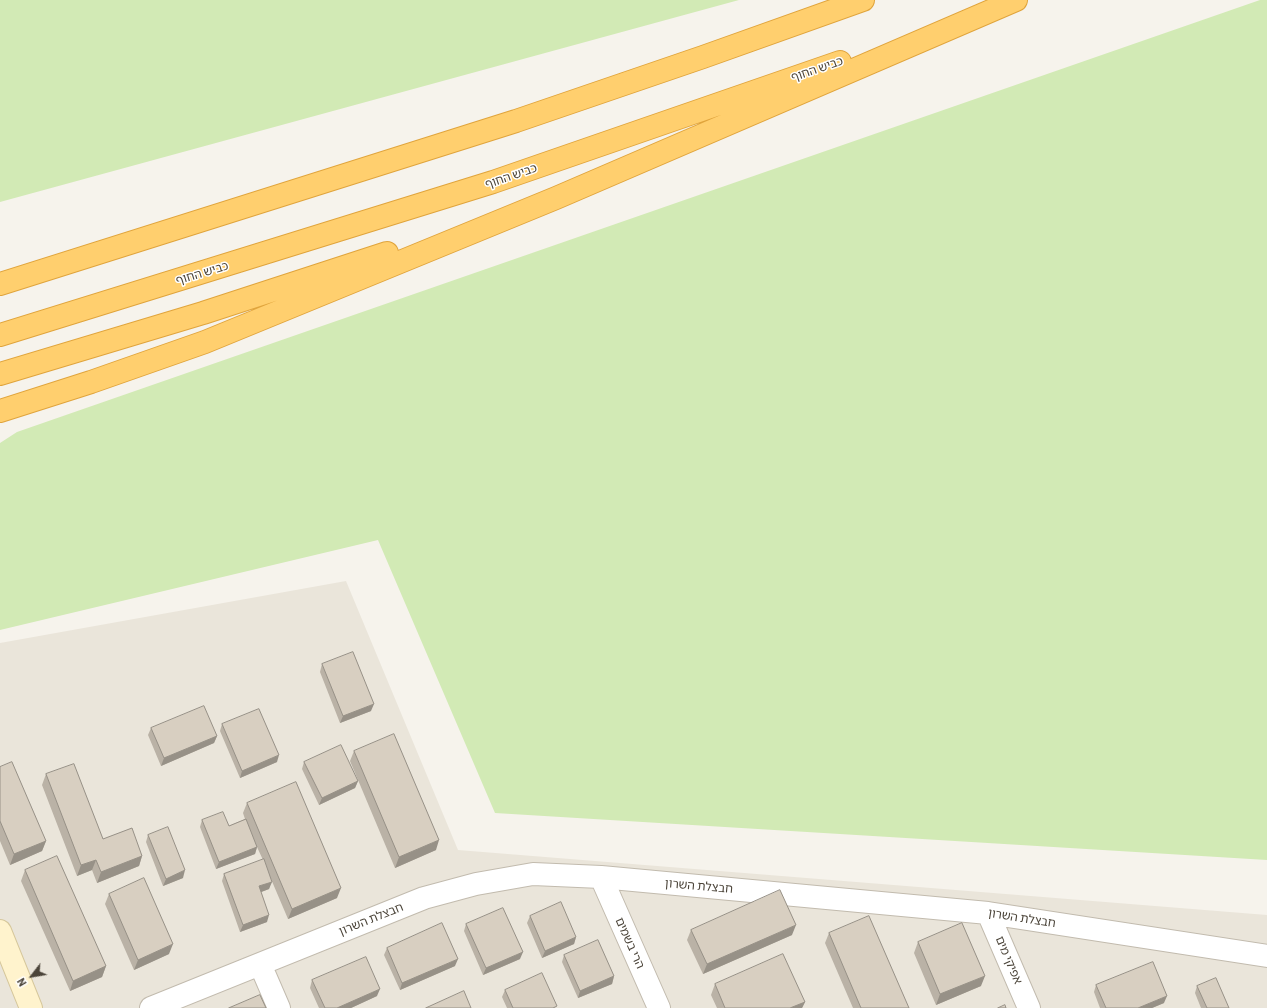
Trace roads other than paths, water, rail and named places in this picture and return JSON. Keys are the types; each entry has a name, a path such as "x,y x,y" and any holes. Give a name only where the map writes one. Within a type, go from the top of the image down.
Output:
{"highway":[{"path":"0,284 516,121 703,58 863,0"},
{"path":"0,411 91,382 204,342 556,198 1016,0"},
{"name":"כביש החוף","path":"0,335 493,182 1016,0"},
{"path":"0,374 203,313 556,198"}],"street":[{"name":"חבצלת השרון","path":"151,1008 424,898 469,886 533,874 601,877 988,912 1267,956"},
{"name":"הרי בשמים","path":"601,877 659,1008"},
{"name":"אפיקי מים","path":"988,912 1029,1008"},
{"path":"0,931 31,1008"},
{"path":"260,964 279,1008"}]}
